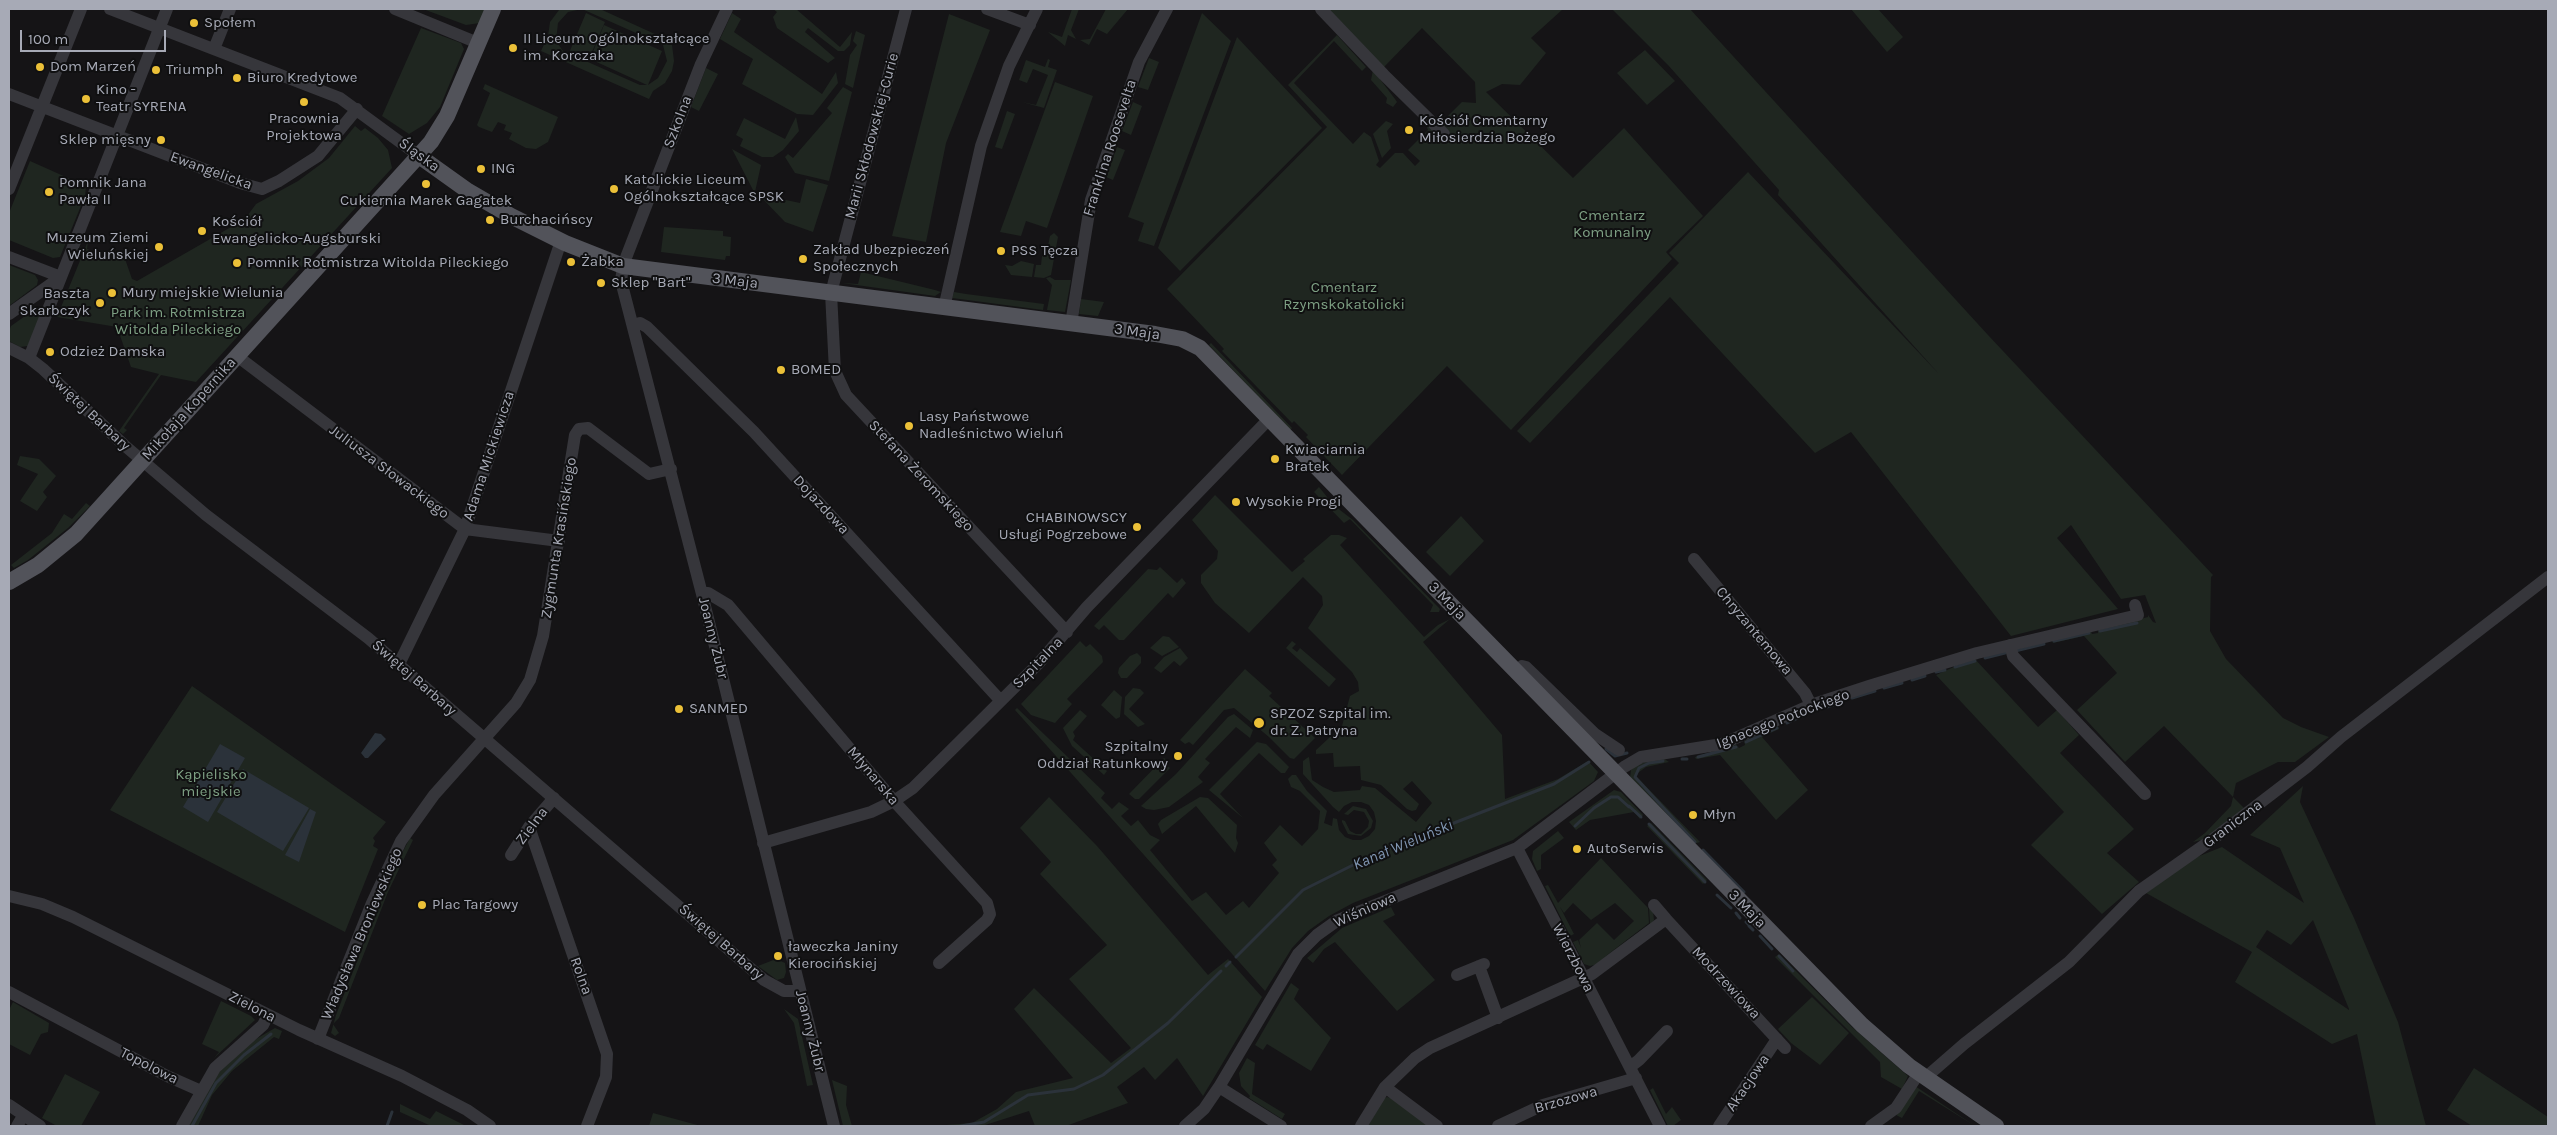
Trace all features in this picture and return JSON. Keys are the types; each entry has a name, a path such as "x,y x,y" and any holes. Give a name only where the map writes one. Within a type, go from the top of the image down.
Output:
{"main road":[{"name":"Mikołaja Kopernika","path":"9,582 38,565 76,534 419,156 443,125 493,9"},
{"name":"Śląska","path":"419,156 468,191 561,241 622,266"},
{"name":"3 Maja","path":"622,266 1155,334 1190,342 1208,354 1862,1025 1922,1075 1996,1126"}],"street":[{"path":"9,189 81,9"},
{"name":"Śląska","path":"110,9 340,98 419,156"},
{"path":"29,358 167,9"},
{"path":"214,49 230,9"},
{"path":"395,9 478,43"},
{"name":"Szkolna","path":"622,266 701,64 727,9"},
{"name":"Marii Skłodowskiej-Curie","path":"831,294 906,9"},
{"path":"987,9 1030,25"},
{"path":"944,308 981,146 1006,76 1037,9"},
{"name":"Franklina Roosevelta","path":"1071,324 1091,200 1138,62 1167,9"},
{"path":"1321,9 1444,134"},
{"name":"Ewangelicka","path":"9,94 240,183 262,189 274,184 318,156 357,109"},
{"name":"Adama Mickiewicza","path":"399,664 465,529 561,241"},
{"path":"9,257 61,277"},
{"name":"Joanny Żubr","path":"622,266 622,281 633,326 671,469 834,1126"},
{"path":"9,314 61,277"},
{"name":"Stefana Żeromskiego","path":"831,294 834,371 846,394 1067,632"},
{"name":"Dojazdowa","path":"633,326 640,323 647,327 754,432 1000,700"},
{"name":"Świętej Barbary","path":"9,348 29,358 206,515 368,638 764,980 784,991 800,991"},
{"name":"Juliusza Słowackiego","path":"237,356 465,529 559,541"},
{"name":"Szpitalna","path":"764,843 854,818 894,801 921,780 1026,676 1087,608 1270,418"},
{"name":"Zygmunta Krasińskiego","path":"485,739 516,704 535,668 559,541 575,435 579,429 588,428 649,474 671,469"},
{"name":"Chryzantemowa","path":"1694,559 1805,693 1811,705"},
{"name":"Graniczna","path":"1871,1126 1896,1108 1922,1075 2069,962 2139,891 2214,839 2293,778 2341,737 2548,577"},
{"name":"Młynarska","path":"702,594 708,593 728,605 894,801 987,903 989,909 987,920 939,963"},
{"name":"Ignacego Potockiego","path":"1616,774 1631,762 1644,756 1691,751 1722,744 1811,705 1948,662 2010,645 2138,615 2135,605"},
{"path":"2010,645 2013,656 2145,794"},
{"path":"1516,671 1522,666 1526,666 1595,734 1619,750"},
{"name":"Władysława Broniewskiego","path":"318,1039 372,903 401,841 434,795 485,739"},
{"name":"Wiśniowa","path":"1185,1126 1204,1109 1291,965 1317,935 1350,914 1516,848 1616,774"},
{"name":"Zielna","path":"511,855 530,827 554,798"},
{"name":"Rolna","path":"530,827 607,1054 606,1077 587,1126"},
{"name":"Wierzbowa","path":"1516,848 1660,1126"},
{"name":"Zielona","path":"9,896 64,912 268,1015 402,1076 467,1110 490,1126"},
{"name":"Modrzewiowa","path":"1654,905 1781,1043"},
{"path":"1361,1126 1385,1087 1422,1053 1584,978 1598,970 1666,919"},
{"path":"1456,975 1483,965 1498,1018"},
{"name":"Topolowa","path":"9,992 167,1076 201,1090"},
{"path":"182,1126 215,1068 263,1024 268,1015"},
{"path":"1630,1067 1667,1031"},
{"name":"Akacjowa","path":"1719,1126 1781,1043"},
{"name":"Brzozowa","path":"1498,1126 1536,1107 1636,1078"},
{"path":"1219,1087 1281,1126"},
{"path":"1385,1087 1437,1126"},
{"path":"9,1105 20,1121 40,1126"}],"green space":[{"path":"423,9 486,9 480,23 466,25"},
{"path":"580,9 568,12 558,23 556,41 563,51 640,85 647,85 590,59 604,25 662,51 648,85 658,78 667,61 663,45 583,9 600,9 668,40 672,45 674,61 672,71 665,83 653,91 649,99 541,51 548,36 550,22 559,10"},
{"path":"773,9 796,9 840,47 852,32 850,45 844,51 838,51 808,28 805,32 835,58 828,63 777,28 773,17 777,12"},
{"path":"1072,9 1079,9 1071,30 1076,39 1068,35 1065,46 1048,32 1062,37"},
{"path":"1106,9 1128,9 1107,34 1097,29 1089,45 1080,40 1090,39"},
{"name":"Cmentarz Rzymskokatolicki","path":"1326,9 1563,9 1531,38 1546,53 1520,85 1502,84 1486,92 1573,178 1624,128 1703,216 1666,252 1672,259 1511,430 1447,366 1342,475 1306,437 1308,435 1294,421 1292,423 1222,351 1224,349 1167,289 1327,127 1288,85 1337,35 1366,67 1362,71 1334,41 1294,83 1353,144 1364,132 1371,137 1379,161 1376,165 1380,168 1395,153 1403,153 1415,166 1420,161 1408,150 1428,130 1425,122 1440,124 1462,102 1476,103 1475,82 1422,28 1384,67"},
{"path":"1612,9 1690,9 1988,335 2213,575 2211,577 2210,631 2226,659 2283,718 2329,737 2295,762 2278,762 2236,783 2233,797 2164,726 2125,762 2077,710 2117,673 2084,636 2053,643 2052,641 2091,631 2092,634 2098,633 2098,630 2148,617 2148,615 2156,623 2145,595 2121,599 2071,525 2057,538 2118,609 2011,636 1851,432 1815,453 1670,297 1530,443 1517,431 1679,263 1669,253 1748,172 1939,374 1778,195 1779,190 1668,65"},
{"path":"1851,9 1878,9 1903,37 1887,52"},
{"path":"586,13 605,22 588,61 569,53"},
{"path":"732,13 741,19 734,32 822,94 836,72 838,83 813,115 797,114 742,84 753,59 720,39"},
{"path":"1202,13 1231,41 1154,246 1138,241 1144,223 1128,217"},
{"path":"949,14 990,30 946,143 926,242 892,236"},
{"path":"421,28 461,43 464,49 440,107 427,123 409,134 382,116"},
{"path":"856,31 865,35 853,88 845,84 850,55 857,45 853,41"},
{"path":"1237,37 1322,128 1180,271 1158,248"},
{"path":"1645,50 1675,81 1647,105 1617,73"},
{"path":"1149,58 1159,62 1148,90 1138,87"},
{"path":"1048,59 1050,60 1048,67 1057,70 1044,108 1022,102 1036,105 1048,75 1033,69 1027,83 1019,80 1026,60 1045,67"},
{"path":"706,68 718,74 699,111 691,107"},
{"path":"1373,70 1397,102 1393,107 1386,103 1387,98 1371,80"},
{"path":"1055,82 1093,96 1047,228 1026,221 1021,236 1000,232"},
{"path":"485,84 558,117 548,142 536,149 526,148 509,139 512,133 504,130 506,125 498,122 492,132 479,127 477,125 490,93 483,89"},
{"path":"843,87 852,92 829,181 795,173 785,157 788,154 793,158 832,113 827,108"},
{"path":"1133,102 1142,106 1131,135 1122,131"},
{"path":"1007,111 1015,114 1002,149 995,147"},
{"path":"796,117 799,131 783,150 773,157 762,157 740,146 743,139 736,135 744,118 785,139"},
{"path":"1386,121 1393,124 1387,131 1391,148 1382,158 1373,134"},
{"name":"Park im. Rotmistrza Witolda Pileckiego","path":"355,126 361,131 365,128 378,138 388,150 392,168 196,382 161,375 124,428 127,430 123,434 119,431 159,374 131,367 117,327 57,317 88,241 87,249 113,259 116,252 124,256 132,279 137,281 245,219 256,204 298,181 329,158"},
{"path":"1117,147 1125,150 1113,180 1106,177"},
{"path":"732,149 761,165 755,192 753,190"},
{"path":"30,161 86,186 85,196 60,257 53,258 9,240 9,213"},
{"path":"806,179 828,185 813,232 785,222 758,194 800,203"},
{"path":"664,227 723,231 723,236 731,237 730,256 726,256 725,260 661,252"},
{"path":"1054,233 1058,237 1051,275 1044,278 1034,277 1036,265 1041,265 1042,256 1046,256 1050,236"},
{"path":"1021,261 1034,264 1032,277 1011,275 1005,265 1012,266"},
{"path":"9,265 35,275 38,280 37,285 9,306"},
{"path":"861,272 941,292 935,296 842,283 858,284"},
{"path":"1050,277 1055,280 1071,280 1065,312 1047,310 1052,285 1046,278"},
{"path":"954,292 1044,304 1043,310 952,298"},
{"path":"1081,299 1104,302 1098,316 1079,314"},
{"path":"35,309 42,311 28,346 20,347 9,341 11,326"},
{"path":"1211,343 1292,428 1290,430 1209,345"},
{"path":"20,456 39,459 56,476 43,492 47,497 37,511 20,501 38,474 17,465"},
{"path":"1319,487 1332,503 1330,505 1334,509 1336,507 1353,520 1440,609 1439,612 1430,612 1433,605 1350,519 1344,523 1314,492"},
{"path":"1215,495 1292,572 1305,561 1303,559 1331,535 1339,535 1347,538 1340,545 1424,637 1438,625 1450,619 1423,642 1502,735 1505,799 1558,779 1588,761 1598,772 1594,781 1513,840 1353,903 1329,916 1308,931 1292,948 1265,991 1015,710 1017,708 1105,793 1101,798 1112,809 1119,802 1129,809 1121,816 1131,826 1138,820 1150,835 1160,840 1150,850 1192,901 1206,892 1226,915 1243,901 1249,908 1279,873 1272,865 1277,860 1264,843 1280,825 1302,846 1318,829 1320,811 1300,791 1291,787 1288,779 1292,775 1296,775 1307,791 1327,811 1324,823 1332,826 1333,818 1337,819 1339,830 1345,837 1361,840 1369,836 1375,829 1374,812 1369,805 1361,802 1352,802 1344,806 1339,812 1333,807 1303,774 1303,761 1309,757 1312,780 1323,787 1334,792 1360,790 1362,786 1375,788 1416,822 1432,803 1412,781 1403,789 1419,804 1416,810 1412,811 1407,809 1381,785 1361,780 1360,766 1334,767 1333,753 1316,754 1316,750 1342,726 1350,696 1359,691 1358,682 1352,672 1308,628 1323,605 1322,596 1303,577 1249,633 1215,603 1201,583 1201,575 1217,559 1218,551 1192,520"},
{"path":"86,503 90,506 68,528 28,560 14,568 11,565 52,533 64,514 72,519"},
{"path":"1461,516 1484,541 1450,576 1426,552"},
{"path":"1160,567 1177,583 1182,578 1186,583 1173,598 1168,593 1124,640 1119,640 1104,625 1099,630 1094,626 1148,569 1157,570"},
{"path":"1163,636 1169,637 1179,647 1162,656 1150,648"},
{"path":"1080,641 1086,647 1090,644 1102,656 1103,662 1067,699 1072,704 1055,723 1031,715 1021,704"},
{"path":"1292,641 1296,644 1292,648 1297,652 1300,648 1336,679 1329,687 1286,648"},
{"path":"1180,648 1188,658 1180,666 1174,661 1161,673 1154,668 1164,657"},
{"path":"1137,653 1141,657 1141,663 1127,678 1121,678 1118,673 1119,668 1130,656"},
{"path":"1974,658 2038,727 2057,710 2079,735 2060,753 2134,829 2107,853 2139,882 2102,914 2031,845 2064,812 1936,675"},
{"path":"1245,669 1272,693 1269,696 1315,738 1294,759 1290,758 1269,737 1234,708 1224,710 1193,745 1189,742 1185,744 1180,740"},
{"name":"Kąpielisko miejskie","path":"192,686 386,822 373,838 375,841 373,846 378,849 345,932 110,810"},
{"path":"1133,688 1140,689 1144,693 1129,709 1145,724 1138,727 1124,714 1125,697"},
{"path":"1114,690 1122,697 1120,717 1116,719 1101,705"},
{"path":"1080,710 1087,716 1073,732 1075,736 1073,740 1107,771 1104,775 1072,746 1063,728"},
{"path":"1234,714 1253,730 1250,738 1236,727 1205,759 1210,763 1198,777 1203,782 1169,807 1154,810 1141,806 1176,774 1228,717"},
{"path":"1778,726 1779,729 1762,737 1808,790 1776,820 1720,755 1696,759 1695,757 1735,744 1739,748 1745,745 1744,740"},
{"path":"1257,742 1266,744 1289,767 1285,773 1281,773 1259,753 1220,794 1243,818 1209,790"},
{"path":"1164,758 1169,761 1166,765 1170,768 1139,799 1135,799 1129,794"},
{"path":"1663,758 1669,762 1646,767 1635,775 1700,842 1694,844 1630,778 1631,770 1637,764"},
{"path":"2303,786 2300,802 2354,918 2398,1022 2426,1126 2376,1126 2357,1034 2332,1044 2235,982 2252,952 2146,893 2192,859 2222,847 2304,903 2280,848 2250,835","holes":["2313,920 2349,1010 2256,947 2267,930 2291,945"]},
{"path":"1614,790 1621,792 1643,815 1640,819 1634,812 1590,820 1576,830 1569,822"},
{"path":"1049,797 1097,846 1208,975 1228,959 1262,997 1203,1096 1177,1058 1155,1080 1144,1067 1117,1087 1128,1103 1066,1126 1035,1126 1029,1111 982,1126 933,1126 972,1123 997,1109 1016,1092 1073,1078 1014,1009 1034,988 1111,1063 1131,1048 1069,979 1107,945 1040,874 1051,862 1020,828"},
{"path":"1200,797 1208,798 1237,825 1236,838 1238,843 1235,853 1196,806 1162,834 1158,824 1161,820"},
{"path":"2233,797 2245,809 2210,838 2193,842 2205,833 2231,806"},
{"path":"1353,806 1366,809 1373,821 1371,828 1361,836 1348,834 1342,822 1342,820 1345,821 1350,831 1356,834 1361,834 1368,827 1369,821 1364,812 1354,810 1348,815 1344,814"},
{"path":"1651,823 1707,880 1703,884 1647,826"},
{"path":"1558,831 1564,838 1541,855 1541,869 1537,871 1532,859 1533,851"},
{"path":"410,838 413,840 388,892 339,1018 334,1023 391,874"},
{"path":"1601,858 1648,908 1649,923 1603,958 1650,924 1649,908 1653,911 1654,920 1651,925 1599,964 1590,966 1584,964 1573,942 1578,940 1581,948 1579,940 1597,923 1614,940 1634,921 1615,903 1591,920 1573,903 1564,913 1560,907 1574,934 1570,936 1545,886 1548,885 1558,903"},
{"path":"1391,907 1395,915 1383,921 1435,980 1397,1011 1335,942 1324,949 1313,963 1307,958 1342,928"},
{"path":"1779,954 1852,1027 1908,1076 1902,1089 1881,1077 1880,1062 1775,957"},
{"path":"776,959 785,963 786,972 784,978 777,980 758,966"},
{"path":"1291,983 1299,989 1294,999 1331,1038 1311,1071 1267,1044 1263,1050 1255,1045"},
{"path":"1812,997 1849,1033 1820,1065 1791,1043 1778,1029"},
{"path":"221,1001 251,1016 255,1020 214,1058 219,1052 202,1044"},
{"path":"13,1002 49,1023 48,1032 41,1034 30,1055 9,1044 9,1010"},
{"path":"784,1009 798,1019 813,1085 807,1086 794,1023"},
{"path":"333,1025 339,1033 335,1036 331,1033"},
{"path":"275,1028 282,1031 279,1039 274,1037 232,1071 212,1095 198,1126 188,1126 216,1075 251,1042"},
{"path":"1247,1058 1255,1063 1252,1094 1285,1114 1282,1119 1249,1098 1250,1096 1241,1086 1239,1073"},
{"path":"2474,1068 2548,1117 2548,1126 2472,1126 2447,1110"},
{"path":"65,1074 100,1092 81,1126 57,1126 42,1118"},
{"path":"832,1080 847,1086 846,1105 852,1126 843,1126"},
{"path":"1915,1086 1975,1126 1919,1091 1902,1118 1896,1115"},
{"path":"1653,1088 1666,1114 1672,1107 1681,1120 1673,1126 1668,1126 1650,1090"},
{"path":"1387,1097 1429,1126 1368,1126 1383,1099"},
{"path":"400,1104 430,1119 436,1111 466,1126 431,1126 400,1112"},
{"path":"653,1113 701,1126 649,1126"}],"shaded area":[{"path":"375,733 381,734 386,739 368,758 365,758 361,753"},
{"path":"220,744 245,758 208,822 183,807"},
{"path":"243,769 309,808 283,851 217,812"},
{"path":"310,809 316,812 299,862 285,855"}],"waterway":[{"path":"2100,631 2137,623"},
{"path":"2054,641 2089,633"},
{"path":"2015,651 2044,644"},
{"path":"1985,658 2005,653"},
{"path":"1955,667 1975,661"},
{"path":"1936,672 1945,670"},
{"path":"1912,680 1925,676"},
{"path":"1884,688 1902,683"},
{"path":"1852,698 1875,691"},
{"path":"1827,707 1842,702"},
{"path":"1787,723 1805,715"},
{"path":"1746,742 1777,728"},
{"path":"1698,757 1736,747"},
{"path":"1606,749 1615,756 1627,753"},
{"path":"1682,759 1687,759"},
{"path":"1663,761 1649,763 1639,768 1635,777 1695,842"},
{"name":"Kanał Wieluński","path":"1236,957 1303,890 1377,853 1554,784 1589,762"},
{"path":"1575,826 1594,808 1611,797 1618,797 1629,807"},
{"path":"1629,806 1641,817"},
{"path":"1649,824 1705,882"},
{"path":"1703,850 1744,892"},
{"path":"1717,895 1731,908"},
{"path":"1736,913 1740,918"},
{"path":"1749,926 1753,930"},
{"path":"1760,936 1772,949"},
{"path":"1779,956 1793,971"},
{"name":"Kanał Wieluński","path":"1226,966 1230,962"},
{"name":"Kanał Wieluński","path":"961,1126 984,1122 1028,1095 1074,1089 1103,1075 1168,1023 1221,971"},
{"path":"192,1126 216,1083 244,1055 271,1034"},
{"path":"387,1126 392,1112"}],"place":[{"name":"Społem","path":"194,23"},
{"name":"II Liceum Ogólnokształcące im . Korczaka","path":"513,48"},
{"name":"Dom Marzeń","path":"40,67"},
{"name":"Triumph","path":"156,70"},
{"name":"Biuro Kredytowe","path":"237,78"},
{"name":"Kino - Teatr SYRENA","path":"86,99"},
{"name":"Pracownia Projektowa","path":"304,102"},
{"name":"Kościół Cmentarny Miłosierdzia Bożego","path":"1409,130"},
{"name":"Sklep mięsny","path":"161,140"},
{"name":"ING","path":"481,169"},
{"name":"Cukiernia Marek Gagatek","path":"426,184"},
{"name":"Katolickie Liceum Ogólnokształcące SPSK","path":"614,189"},
{"name":"Pomnik Jana Pawła II","path":"49,192"},
{"name":"Burchacińscy","path":"490,220"},
{"name":"Kościół Ewangelicko-Augsburski","path":"202,231"},
{"name":"Muzeum Ziemi Wieluńskiej","path":"159,247"},
{"name":"PSS Tęcza","path":"1001,251"},
{"name":"Zakład Ubezpieczeń Społecznych","path":"803,259"},
{"name":"Żabka","path":"571,262"},
{"name":"Pomnik Rotmistrza Witolda Pileckiego","path":"237,263"},
{"name":"Sklep \"Bart\"","path":"601,283"},
{"name":"Mury miejskie Wielunia","path":"112,293"},
{"name":"Baszta Skarbczyk","path":"100,303"},
{"name":"Odzież Damska","path":"50,352"},
{"name":"BOMED","path":"781,370"},
{"name":"Lasy Państwowe Nadleśnictwo Wieluń","path":"909,426"},
{"name":"Kwiaciarnia Bratek","path":"1275,459"},
{"name":"Wysokie Progi","path":"1236,502"},
{"name":"CHABINOWSCY Usługi Pogrzebowe","path":"1137,527"},
{"name":"SANMED","path":"679,709"},
{"name":"SPZOZ Szpital im. dr. Z. Patryna","path":"1259,723"},
{"name":"Szpitalny Oddział Ratunkowy","path":"1178,756"},
{"name":"Młyn","path":"1693,815"},
{"name":"AutoSerwis","path":"1577,849"},
{"name":"Plac Targowy","path":"422,905"},
{"name":"ławeczka Janiny Kierocińskiej","path":"778,956"}],"park label":[{"name":"Cmentarz Komunalny","path":"1612,224"}]}
